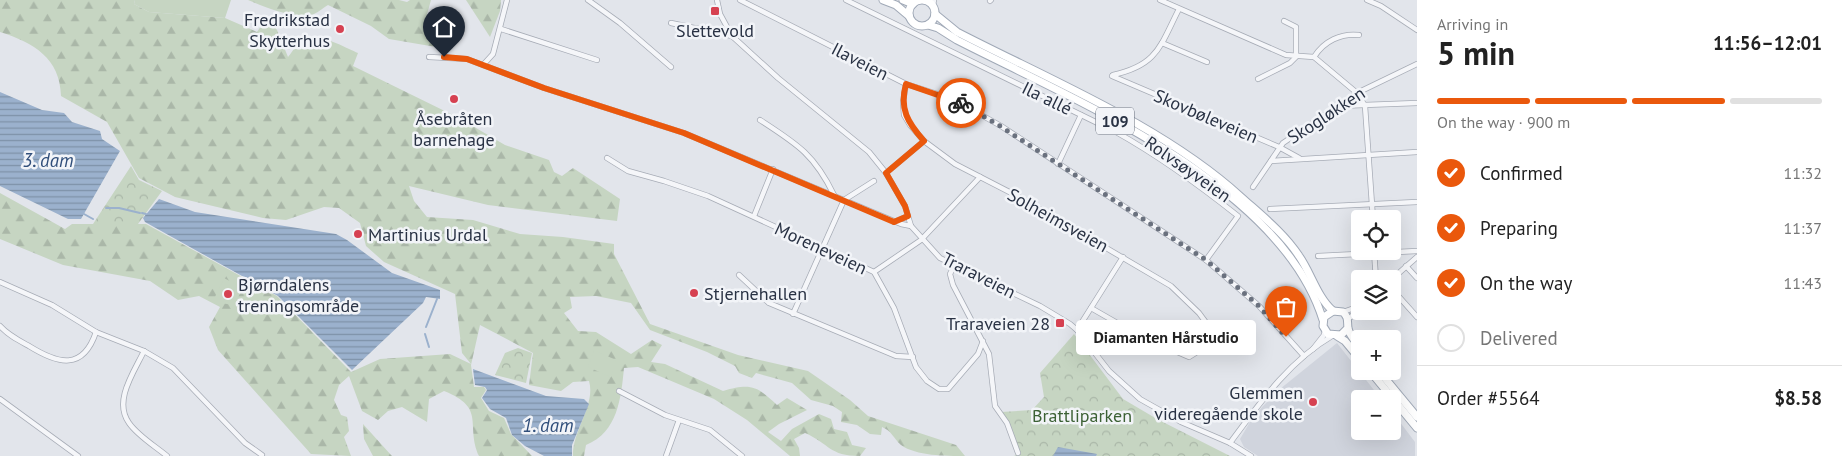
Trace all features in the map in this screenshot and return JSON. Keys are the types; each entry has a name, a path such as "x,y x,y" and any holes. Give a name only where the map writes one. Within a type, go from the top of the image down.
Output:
{"main road":[{"name":"109","path":"883,0 896,6 918,26 928,25"},
{"path":"903,0 913,4"},
{"path":"909,16 913,4 921,0 934,3 936,14 933,21 928,25"},
{"name":"Rolvsøyveien","path":"936,14 957,32 1141,127 1200,165 1238,194 1286,239 1309,272 1325,304 1333,310"},
{"name":"Rolvsøyveien","path":"928,25 938,28 956,40 1130,129 1194,170 1257,221 1290,255 1312,293 1323,320"},
{"path":"1323,320 1333,310 1343,312 1348,319 1348,328 1351,333"},
{"name":"109","path":"1323,320 1325,330"},
{"path":"1334,336 1344,334 1348,328"},
{"path":"1325,330 1345,341 1351,348"},
{"path":"1377,380 1417,428"},
{"path":"1386,380 1417,417"}],"street":[{"path":"483,65 493,54 502,29 507,0"},
{"path":"588,0 620,23 672,67"},
{"name":"Traraveien","path":"717,0 720,14 732,36 778,78 869,152 886,173 905,206 911,226 921,240 940,258 1040,306 1077,330 1109,371 1140,399 1181,422 1230,443 1251,456"},
{"name":"Ilaveien","path":"740,0 906,84 953,99 1000,126 1206,260 1259,306 1304,356"},
{"name":"Ila allé","path":"846,0 1081,115 1150,151 1238,216 1206,260"},
{"path":"1160,0 1286,55 1314,57 1357,93 1365,106 1372,210"},
{"path":"1367,0 1381,6 1417,30"},
{"path":"1179,9 1162,43 1207,62"},
{"path":"1258,79 1290,63 1296,57 1296,27 1284,21"},
{"path":"671,23 732,36"},
{"path":"502,29 597,60"},
{"path":"1314,57 1318,51 1340,36 1360,35"},
{"name":"Skovbøleveien","path":"1162,43 1148,63 1140,68 1112,76 1279,147 1299,158"},
{"path":"430,57 467,59 544,88 684,133 773,169 894,222 911,226"},
{"name":"Skogløkken","path":"1253,188 1279,147 1357,93 1417,64"},
{"name":"Solheimsveien","path":"906,84 903,102 904,115 924,141 955,164 1123,257 1171,286 1199,313 1213,332 1233,348"},
{"path":"1337,106 1417,103"},
{"path":"1058,164 1081,115"},
{"path":"760,120 797,144 812,157 819,166 834,195"},
{"path":"886,173 924,141"},
{"path":"1271,161 1417,152"},
{"name":"Moreneveien","path":"607,158 628,171 664,181 754,216 874,272 890,299 916,367 927,381 939,388 948,389 978,354 983,341"},
{"path":"754,216 773,169"},
{"path":"874,272 921,240 980,177"},
{"path":"793,314 844,200 874,181"},
{"path":"1270,209 1417,202"},
{"path":"894,222 908,216"},
{"path":"1401,251 1417,251"},
{"path":"1318,256 1351,254"},
{"path":"1077,330 1123,257"},
{"path":"1401,271 1417,257"},
{"path":"954,266 950,274 953,285 989,354 995,406 1007,423 1018,453"},
{"path":"1406,266 1417,278"},
{"path":"739,275 769,304 896,356 913,357"},
{"path":"0,282 52,305 96,332 144,351 173,368 245,443 262,455"},
{"path":"1401,298 1417,317"},
{"path":"1090,308 1140,336 1189,357 1196,352 1213,332"},
{"path":"1343,312 1351,309"},
{"path":"0,326 9,335 43,355 61,362 72,361 83,354 96,332"},
{"path":"1313,349 1324,335 1325,330"},
{"path":"1230,443 1272,387 1304,356 1334,336"},
{"path":"144,351 125,391 124,413 129,424 167,456"},
{"path":"619,391 657,412 710,430 742,456"},
{"path":"0,399 78,456"},
{"path":"666,456 679,420"}],"shaded area":[{"name":"Glemmen videregående skole","path":"1337,343 1351,361 1351,380 1366,380 1374,390 1351,390 1351,440 1401,440 1401,424 1415,442 1415,456 1258,456 1244,447 1240,439 1250,422 1280,389"}],"green space":[{"path":"0,0 135,0 134,4 149,12 225,18 257,32 267,17 277,30 288,57 303,39 308,37 322,38 358,53 353,66 459,118 505,145 549,160 554,172 562,176 573,168 620,199 617,221 488,205 409,186 414,201 427,217 473,220 520,234 563,237 614,244 614,254 650,324 738,355 808,371 850,400 868,416 956,445 965,456 931,455 907,449 882,427 881,435 870,434 857,425 841,422 842,412 833,406 811,400 792,383 756,373 752,378 739,373 735,366 707,352 650,330 631,303 596,296 570,297 572,308 564,313 578,331 596,332 631,354 652,340 662,345 651,362 665,364 723,391 740,387 753,388 759,390 777,405 787,398 807,410 779,424 768,432 781,441 792,429 819,414 831,419 834,429 847,432 852,445 866,448 860,456 842,454 830,449 805,433 794,439 799,448 800,456 790,456 747,420 714,399 638,367 624,368 616,413 605,432 586,445 584,456 573,456 576,437 587,409 590,390 589,381 573,382 561,391 529,385 533,353 480,325 471,365 474,387 484,387 486,390 481,398 489,411 504,418 511,434 532,456 479,456 475,445 470,411 466,404 457,397 444,391 429,399 427,422 402,407 388,411 378,420 362,411 349,376 339,385 334,400 341,415 347,417 349,431 344,437 351,456 311,454 218,350 209,327 220,307 199,296 178,300 150,281 63,265 0,239 0,193 65,229 72,224 146,224 277,296 351,372 380,359 450,354 471,364 462,353 455,294 384,262 366,246 360,223 339,208 324,207 286,220 263,218 175,197 139,178 107,122 61,96 56,72 43,54 24,41 0,32"},
{"path":"135,0 231,0 225,18 149,12 134,4"},
{"path":"248,0 399,0 407,2 410,0 431,0 426,18 426,37 436,47 389,39 371,26 328,5 314,14 299,16 281,12"},
{"path":"466,0 501,0 500,11 490,37"},
{"path":"131,166 139,180 162,191 138,224 93,224"},
{"name":"Bjørndalens treningsområde","path":"224,278 243,288 234,305 220,303 214,299"},
{"name":"Brattliparken","path":"1074,334 1123,399 1157,419 1230,456 1014,456 1016,455 1001,412 1032,410 1044,397 1040,373"},
{"path":"518,348 532,353 526,383 495,375 505,353"},
{"path":"594,350 616,360 611,377 588,367"},
{"path":"363,424 392,456 373,456 364,439"}],"water":[{"name":"3. dam","path":"0,92 42,110 64,113 72,122 100,131 102,139 120,151 81,219 68,219 0,186"},
{"path":"159,199 195,212 336,234 392,273 440,290 440,299 426,297 423,303 352,370 278,296 145,222 143,218"},
{"name":"1. dam","path":"473,369 546,396 584,399 589,404 572,445 572,456 544,456 525,446 512,435 506,418 490,409 482,398 487,390 485,387 475,385"},
{"path":"1058,447 1097,454 1096,456 1053,456"}],"waterway":[{"path":"106,208 119,208 140,213"},
{"path":"142,213 146,214"},
{"path":"84,214 93,219"},
{"path":"426,327 437,299"},
{"path":"425,334 429,347"}],"way so far":[{"path":"961,103 1000,126 1206,260 1259,306 1286,337"}],"place":[{"name":"Slettevold","path":"715,11"},
{"name":"Fredrikstad Skytterhus","path":"340,29"},
{"name":"Åsebråten barnehage","path":"454,99"},
{"name":"Martinius Urdal","path":"358,234"},
{"name":"Stjernehallen","path":"694,293"},
{"name":"Bjørndalens treningsområde","path":"228,294"},
{"name":"Traraveien 28","path":"1060,323"},
{"name":"Diamanten Hårstudio","path":"1286,337"},
{"name":"Glemmen videregående skole","path":"1313,402"}],"route":[{"path":"444,57 467,59 544,88 684,133 894,222 908,216 905,206 886,173 924,141 904,115 903,102 906,84 961,103"}]}
